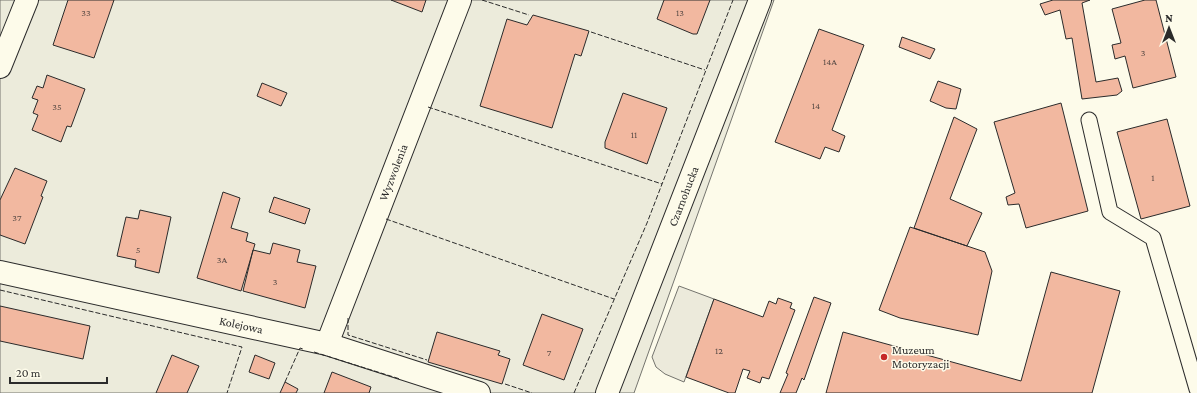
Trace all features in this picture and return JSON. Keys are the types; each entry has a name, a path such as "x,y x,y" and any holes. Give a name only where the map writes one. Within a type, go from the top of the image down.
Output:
{"street":[{"path":"0,67 27,0"},
{"name":"Wyzwolenia","path":"327,344 460,0"},
{"name":"Czarnohucka","path":"608,393 760,0"},
{"name":"Kolejowa","path":"0,272 327,344 479,393"}],"lane":[{"path":"1089,120 1110,212 1153,238 1197,389"}],"shaded area":[{"path":"0,0 774,0 634,393 0,393"},
{"path":"679,286 714,299 684,382 665,374 656,367 652,357"}],"building":[{"path":"68,0 114,0 94,58 53,45"},
{"path":"391,0 426,0 422,12"},
{"path":"664,0 710,0 697,34 693,34 657,19"},
{"path":"1053,0 1090,0 1082,3 1096,82 1118,78 1122,91 1117,95 1082,99 1072,38 1066,39 1060,10 1045,15 1040,4"},
{"path":"1145,0 1156,0 1176,77 1133,88 1125,56 1115,59 1112,45 1121,43 1112,9"},
{"path":"533,15 589,31 581,56 575,54 552,128 480,106 507,19 527,25"},
{"path":"819,29 864,45 832,130 845,136 839,152 825,147 820,159 775,142"},
{"path":"902,37 935,49 930,59 899,47"},
{"path":"47,75 85,89 71,127 67,126 61,142 32,130 38,115 33,113 38,100 32,98 37,86 43,88"},
{"path":"938,81 961,89 956,109 946,108 930,101"},
{"path":"262,83 287,93 281,106 257,96"},
{"path":"623,93 667,108 647,164 605,148 605,142"},
{"path":"1061,103 1088,211 1026,228 1019,204 1008,205 1006,197 1015,193 994,122"},
{"path":"954,117 977,129 950,199 982,213 967,246 914,228"},
{"path":"1167,119 1190,206 1141,219 1117,132"},
{"path":"15,168 47,181 41,196 43,197 25,244 0,235 0,200"},
{"path":"223,192 240,198 231,228 248,233 246,241 255,244 241,291 197,278"},
{"path":"274,197 310,209 305,224 269,212"},
{"path":"140,210 171,217 159,273 135,267 136,260 117,256 126,217 138,219"},
{"path":"910,227 985,252 992,271 978,335 900,318 879,310"},
{"path":"273,243 300,250 297,262 316,266 305,308 243,291 253,250 270,254"},
{"name":"Muzeum Motoryzacji","path":"1051,272 1120,291 1092,393 826,393 843,332 1021,381"},
{"path":"814,297 831,303 804,380 802,378 796,393 780,393 788,374 786,373"},
{"path":"778,298 792,303 790,308 795,310 769,379 762,377 760,383 747,378 750,371 743,369 735,393 729,393 686,377 714,299 763,317 769,301 776,304"},
{"path":"0,306 90,326 83,359 0,341"},
{"path":"542,314 583,329 564,380 523,365"},
{"path":"437,332 500,351 498,355 510,359 502,384 428,362"},
{"path":"172,355 199,366 187,393 156,393"},
{"path":"255,355 275,363 269,379 249,372"},
{"path":"332,372 371,387 369,393 324,393"},
{"path":"285,382 298,389 296,393 280,393"}],"fence":[{"path":"482,0 529,15"},
{"path":"574,393 647,223 733,0"},
{"path":"591,32 705,70"},
{"path":"428,107 662,184"},
{"path":"386,219 614,299"},
{"path":"0,290 242,347 227,393"},
{"path":"348,318 348,335 427,360"},
{"path":"285,382 300,348 303,349"},
{"path":"314,352 400,379"},
{"path":"505,384 532,393"}],"place":[{"name":"Muzeum Motoryzacji","path":"884,357"}]}
